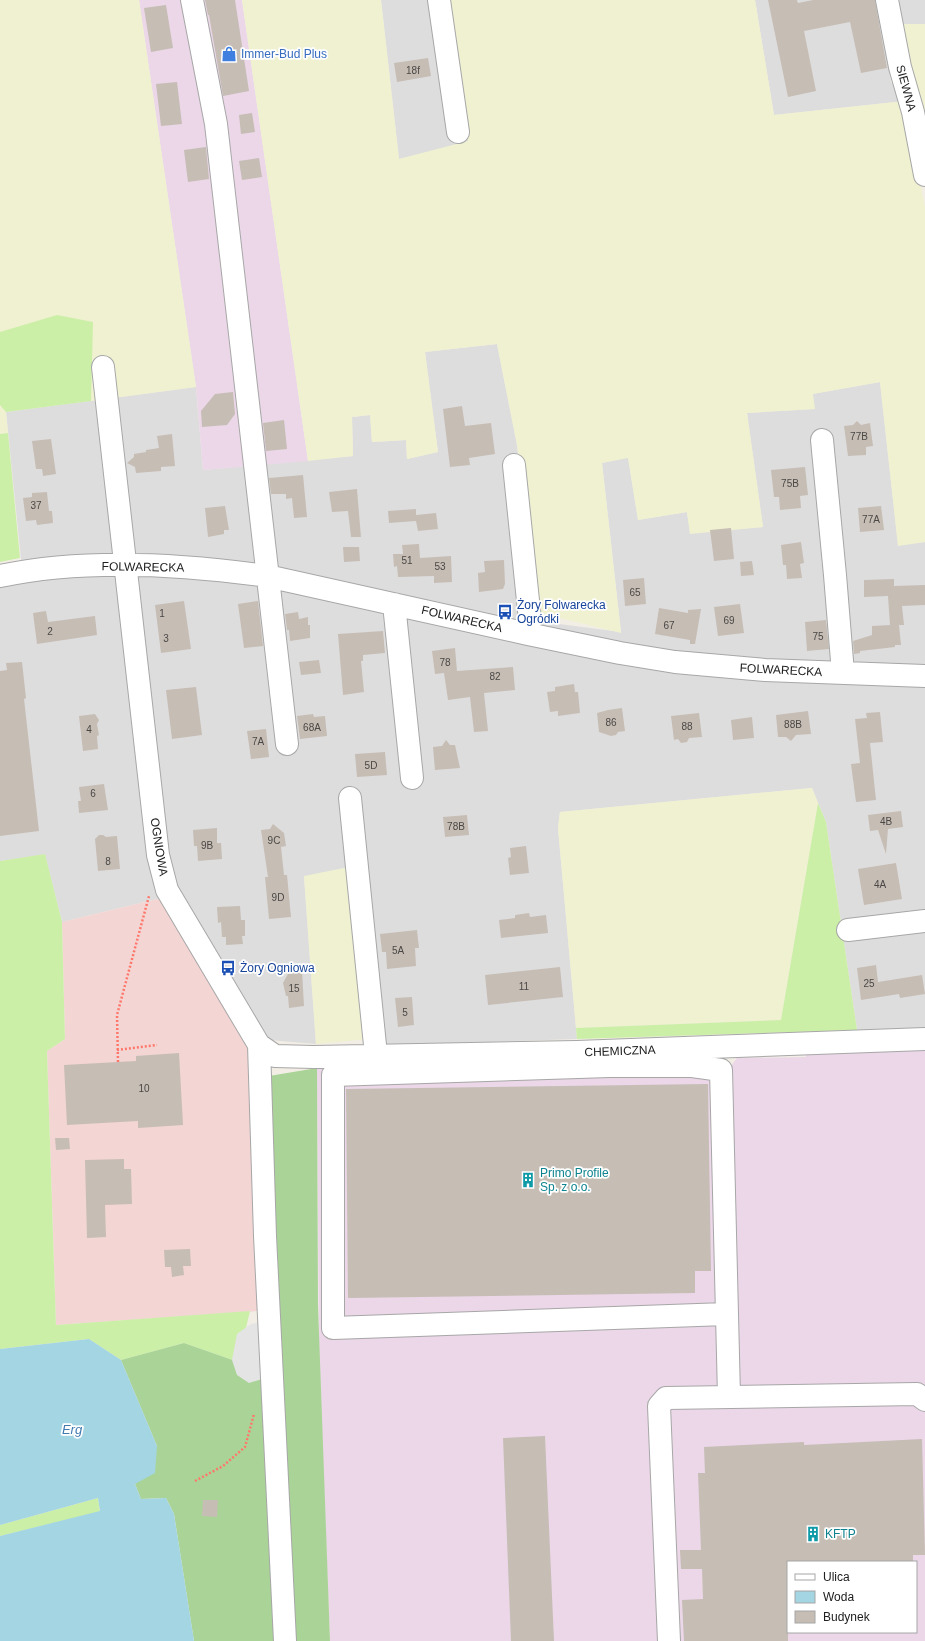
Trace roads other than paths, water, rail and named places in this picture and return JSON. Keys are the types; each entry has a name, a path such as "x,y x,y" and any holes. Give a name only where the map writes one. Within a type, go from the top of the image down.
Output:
{"street":[{"path":"192,0 216,124 287,744"},
{"path":"438,0 458,132"},
{"name":"SIEWNA","path":"887,0 900,67 913,112 925,176"},
{"name":"OGNIOWA","path":"103,367 158,856 167,890 259,1045 275,1056 326,1063"},
{"path":"822,440 843,673"},
{"path":"514,465 530,620 528,634"},
{"name":"FOLWARECKA","path":"0,576 67,567 125,566 228,570 267,576 620,653 675,662 765,670 925,676"},
{"path":"394,604 412,778"},
{"path":"350,798 376,1055"},
{"path":"848,930 925,921"},
{"name":"CHEMICZNA","path":"326,1063 376,1055 720,1048 925,1039"},
{"path":"259,1045 265,1236 285,1641"},
{"path":"720,1048 729,1396"},
{"path":"721,1070 692,1066 326,1063 333,1328 726,1314"},
{"path":"669,1641 659,1406 666,1398 917,1394 925,1400"}],"water":[{"name":"Erg","path":"89,1339 121,1360 157,1446 155,1473 135,1484 141,1499 166,1498 174,1514 194,1641 0,1641 0,1536 100,1511 98,1498 0,1525 0,1349"}],"place":[{"name":"Immer-Bud Plus","path":"229,54"},
{"name":"Żory Folwarecka Ogródki","path":"505,612"},
{"name":"Żory Ogniowa","path":"228,968"},
{"name":"Primo Profile Sp. z o.o.","path":"528,1180"},
{"name":"KFTP","path":"813,1534"}]}
